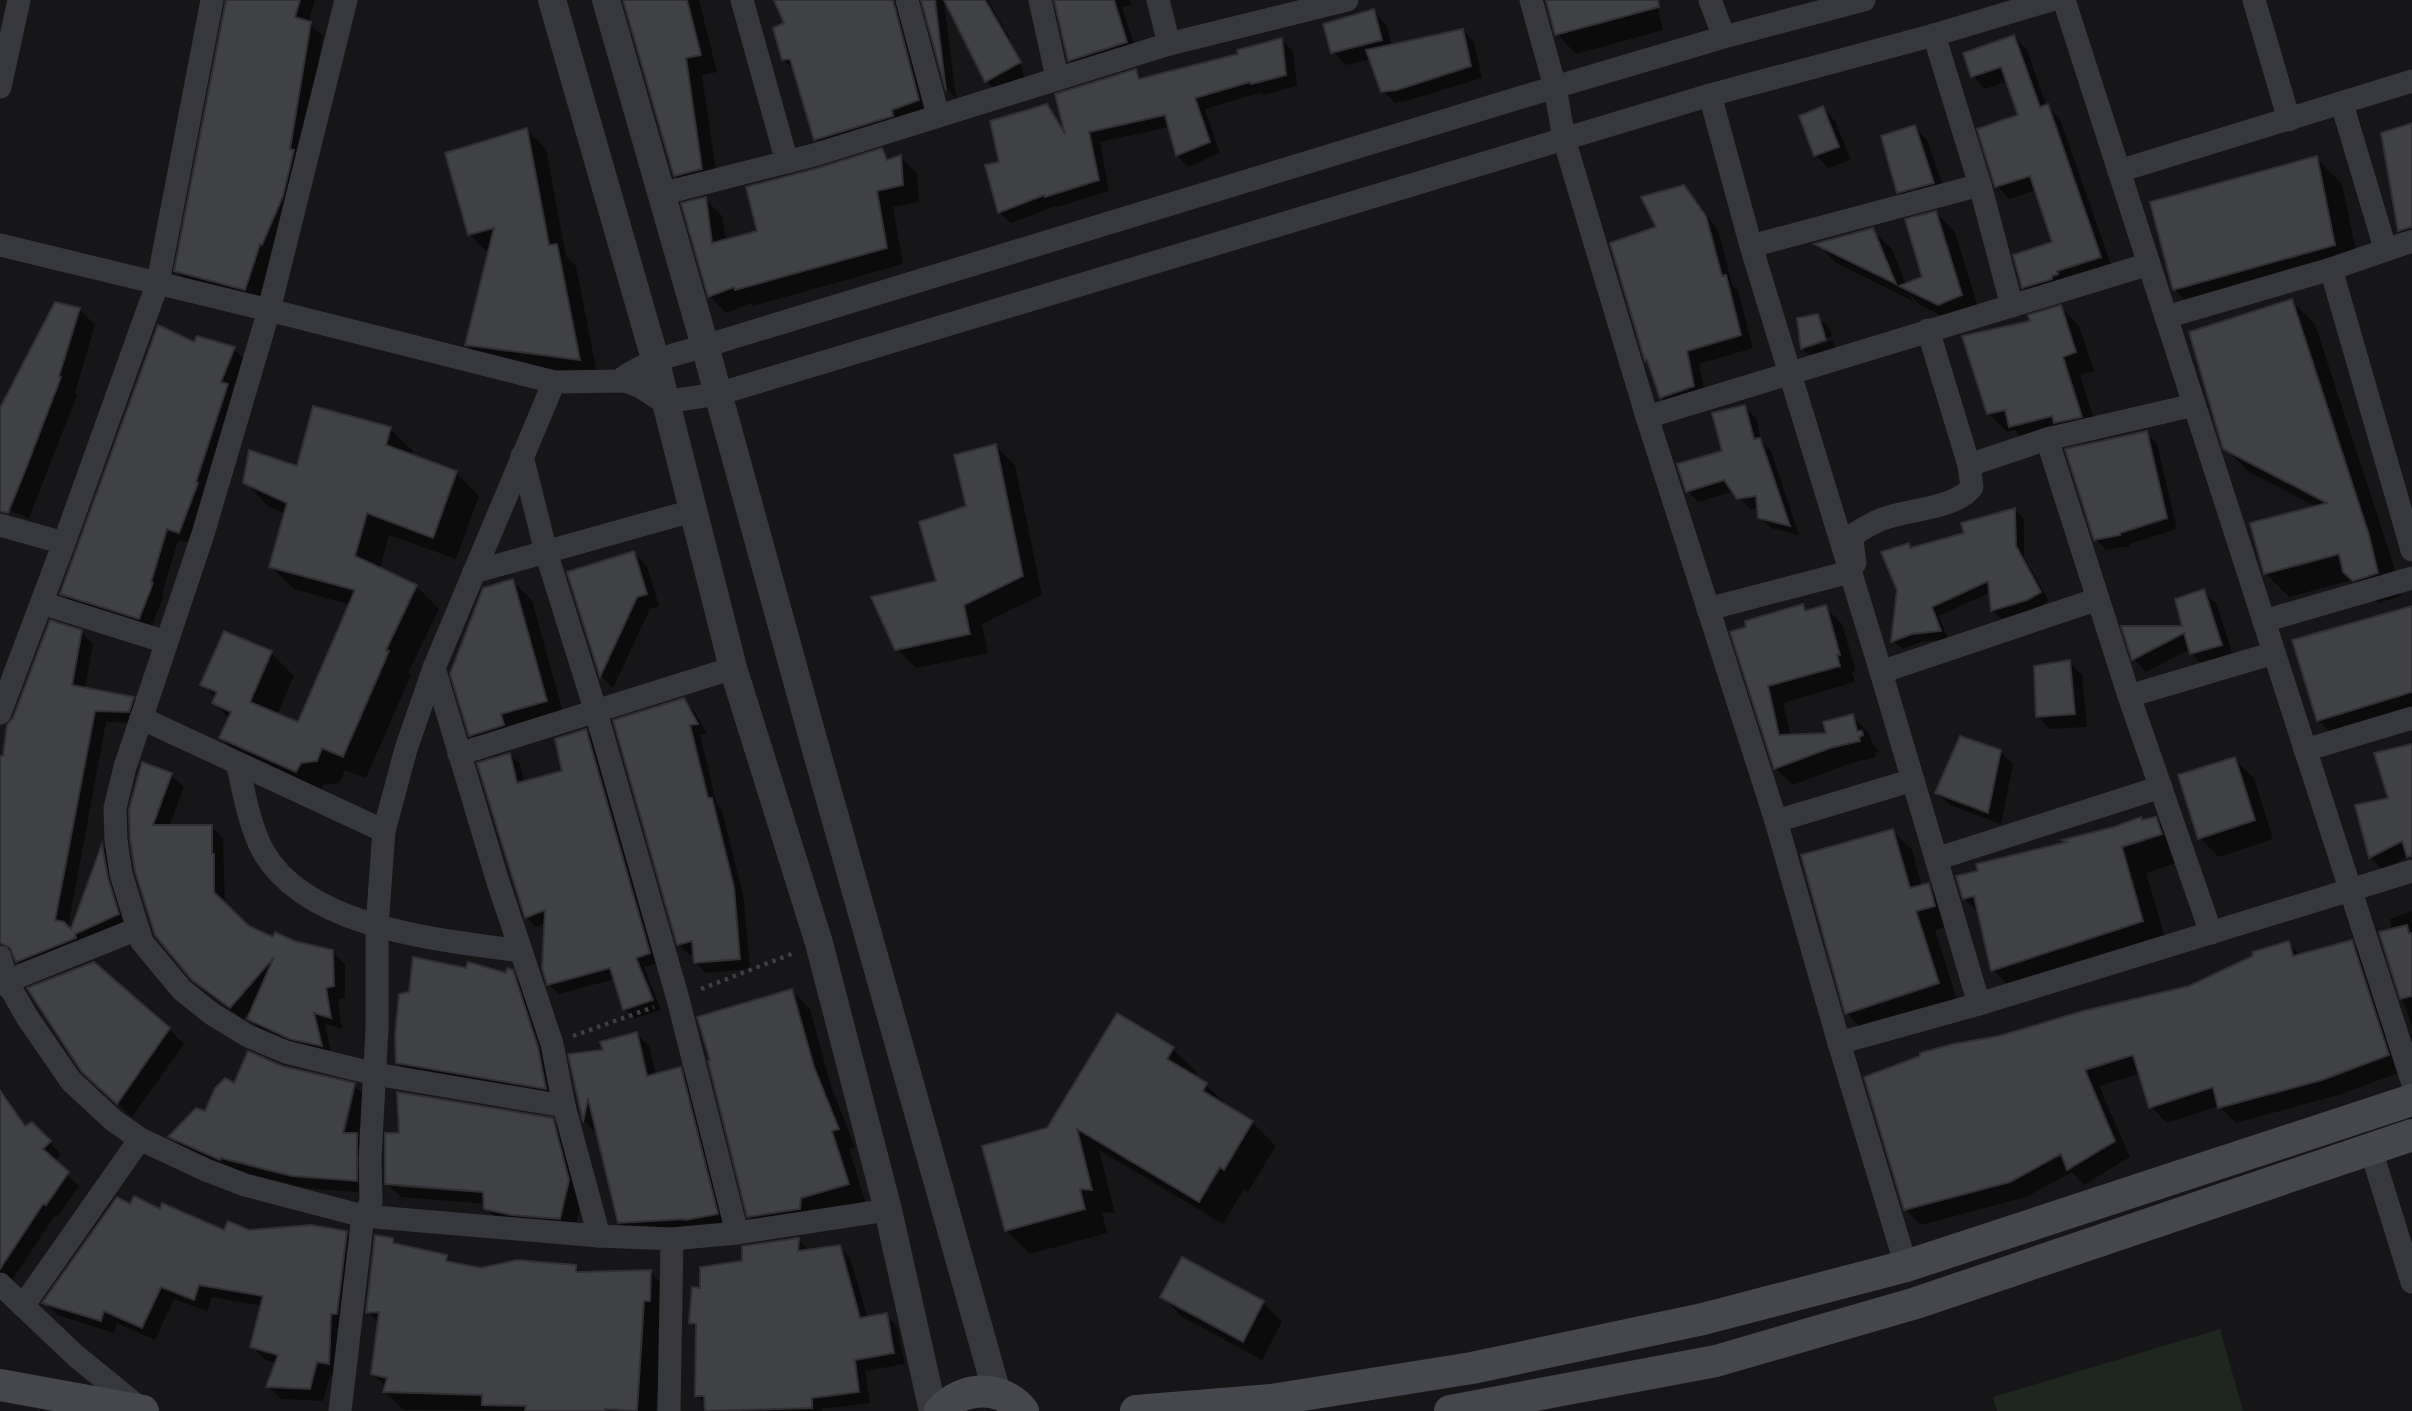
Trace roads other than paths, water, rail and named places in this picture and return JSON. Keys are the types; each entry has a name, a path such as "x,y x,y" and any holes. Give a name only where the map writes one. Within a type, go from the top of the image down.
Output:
{"main road":[{"path":"1136,1411 1272,1401 1472,1368 1703,1319 1906,1266 2412,1100"},
{"path":"1450,1411 1716,1361 1916,1303 2412,1135"},
{"path":"0,1385 143,1411"},
{"path":"940,1411 961,1394 979,1391 997,1393 1009,1398 1023,1411"}],"street":[{"path":"0,87 19,0"},
{"path":"0,713 158,282 211,0"},
{"path":"346,0 270,310 203,534 125,767 116,808 116,840 121,874 142,942 182,989 212,1014 248,1036 286,1052 375,1074 564,1106"},
{"path":"552,0 654,359 733,668 819,943 888,1210 933,1411"},
{"path":"606,0 997,1393"},
{"path":"742,0 787,162"},
{"path":"907,0 938,115"},
{"path":"1040,0 1057,77"},
{"path":"1158,0 1170,44"},
{"path":"661,194 787,162 1170,44 1348,0"},
{"path":"1531,0 1555,87 1564,139 1647,417 1776,821 1906,1266"},
{"path":"1710,0 1724,37"},
{"path":"0,245 554,382 620,380 634,383 664,402 718,394 1710,95 1934,35 2051,0"},
{"path":"2064,0 2412,1082"},
{"path":"2255,0 2289,120"},
{"path":"620,380 654,359 705,346 1555,87 1850,2"},
{"path":"1934,35 1980,185 2012,306"},
{"path":"2119,172 2412,81"},
{"path":"1710,95 1751,246 1851,570 1979,1004"},
{"path":"2342,104 2385,248"},
{"path":"1751,246 1980,185"},
{"path":"2166,317 2331,269 2412,240"},
{"path":"1647,417 2148,264"},
{"path":"2331,269 2412,550"},
{"path":"1708,609 1851,570 1855,563 1852,541 1856,533 1881,519 1967,495 1972,487 1969,465 1928,330"},
{"path":"340,1411 363,1216 372,1203 370,1159 378,998 377,926 384,831 406,749 434,668 554,382"},
{"path":"1969,465 2047,439 2194,405"},
{"path":"2047,439 2129,696 2211,933"},
{"path":"522,456 546,552 596,712 678,999 737,1233"},
{"path":"474,572 692,511"},
{"path":"0,525 64,543"},
{"path":"2264,621 2412,578"},
{"path":"1881,672 2098,599"},
{"path":"42,603 166,642"},
{"path":"2129,696 2274,653"},
{"path":"434,668 552,1044 564,1106 599,1236"},
{"path":"459,754 733,668"},
{"path":"141,718 384,831"},
{"path":"2305,750 2412,718"},
{"path":"237,763 262,850 277,870 300,891 352,918 377,926 445,940 521,951"},
{"path":"1776,821 1913,780"},
{"path":"1936,859 2161,787"},
{"path":"1839,1044 1979,1004 2412,871"},
{"path":"3,983 137,929"},
{"path":"0,957 3,983 71,1081 140,1139 245,1185 363,1216 599,1236 672,1239 737,1233 888,1210"},
{"path":"23,1306 140,1139"},
{"path":"2371,1150 2412,1283"},
{"path":"669,1411 672,1239"},
{"path":"0,1284 76,1356 143,1411"}]}
